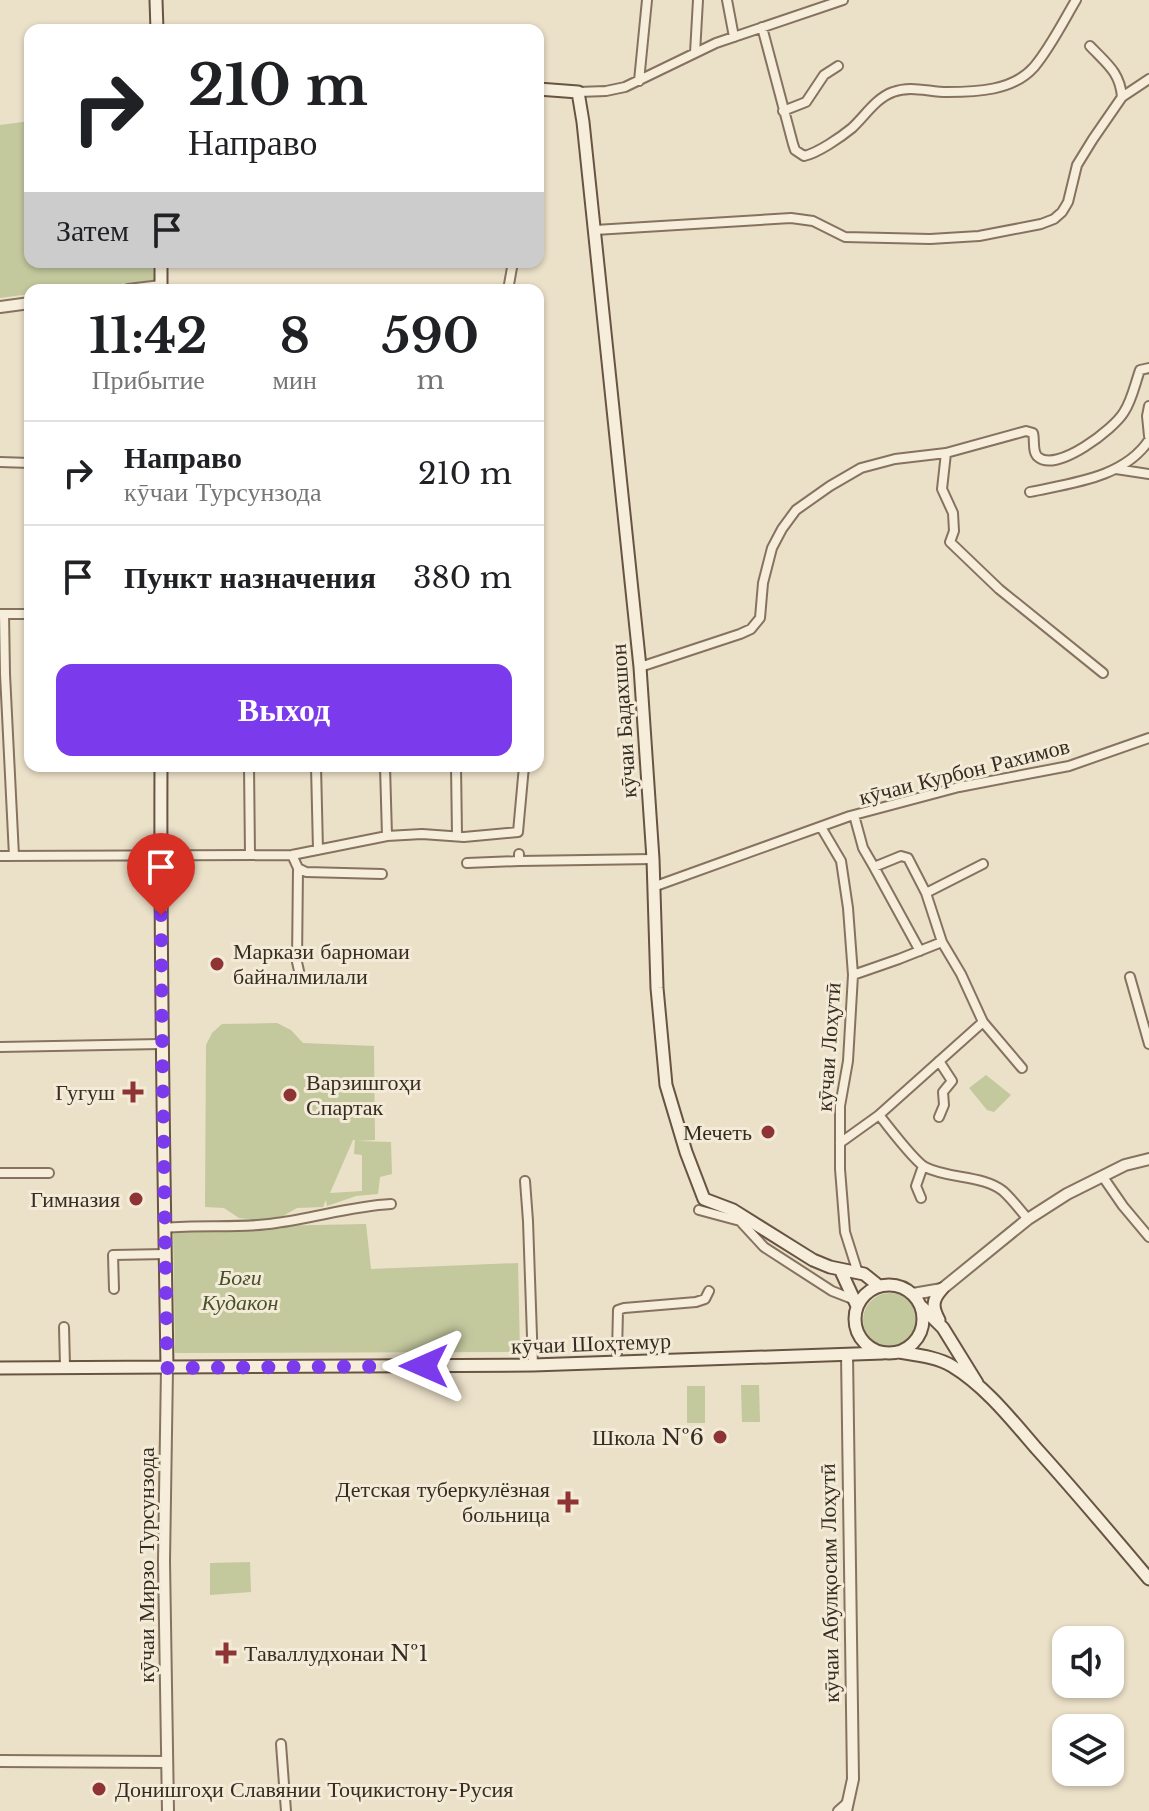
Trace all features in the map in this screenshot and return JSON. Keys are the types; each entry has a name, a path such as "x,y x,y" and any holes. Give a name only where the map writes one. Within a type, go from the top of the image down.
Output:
{"main road":[{"path":"156,0 157,24"},
{"path":"544,89 578,92"},
{"name":"кӯчаи Бадахшон","path":"578,92 640,667 653,859 657,988 666,1085 704,1199 733,1210 801,1254 835,1268 864,1274 879,1286"},
{"path":"161,772 161,1044 167,1368"},
{"path":"835,1268 856,1303 855,1326 847,1354"},
{"path":"856,1303 879,1286 897,1285 913,1294 943,1328"},
{"path":"942,1289 935,1297 934,1311 982,1390"},
{"path":"899,1352 911,1345 920,1334 924,1321 922,1307"},
{"path":"855,1326 865,1344 873,1349 938,1360 952,1366 982,1390 1087,1505 1149,1579"},
{"name":"кӯчаи Шоҳтемур","path":"0,1368 533,1365 883,1353"}],"street":[{"path":"639,81 647,0"},
{"path":"695,53 698,0"},
{"path":"727,0 734,37"},
{"path":"578,92 606,91 639,81 734,37 843,0"},
{"path":"762,27 795,150 804,156 850,129 876,103 895,91 911,88 942,92 982,91 1020,78 1032,69 1076,0"},
{"path":"1090,46 1117,74 1122,97"},
{"path":"783,111 806,102 824,75 838,66"},
{"path":"595,230 791,218 813,221 845,237 930,239 979,236 1041,224 1062,212 1068,202 1077,165 1122,97 1149,79"},
{"path":"0,307 24,304"},
{"path":"640,667 751,629 760,618 763,583 772,548 782,529 796,510 830,486 861,468 895,459 946,453 1014,433 1030,431 1034,435 1035,453 1039,458 1046,460 1072,454 1111,428 1123,413 1140,370 1149,368"},
{"path":"1030,492 1115,469 1137,455 1149,438 1149,406"},
{"path":"946,453 942,489 953,513 954,531 950,542 999,589 1103,673"},
{"path":"0,462 24,463"},
{"path":"1115,469 1149,474"},
{"path":"14,856 2,614 24,614"},
{"name":"кӯчаи Курбон Рахимов","path":"653,887 854,815 959,787 1069,766 1149,738"},
{"path":"249,772 250,855"},
{"path":"316,772 318,850"},
{"path":"385,772 387,836"},
{"path":"456,772 457,835"},
{"path":"0,856 292,855 387,836 474,836 518,832 523,772"},
{"path":"854,815 863,848 920,951"},
{"name":"кӯчаи Лоҳутӣ","path":"821,827 841,861 848,908 853,975 848,1061 840,1106 840,1143 845,1232 858,1273"},
{"path":"292,855 298,868 299,971"},
{"path":"874,867 905,856 919,877 942,942 983,1022 1022,1068"},
{"path":"467,863 519,858 653,859"},
{"path":"926,893 983,864"},
{"path":"298,868 306,872 382,874"},
{"path":"853,975 942,942"},
{"path":"1130,977 1149,1044"},
{"path":"840,1143 879,1115 983,1022"},
{"path":"0,1047 161,1044"},
{"path":"939,1061 952,1081 943,1092 944,1105 939,1117"},
{"path":"879,1115 923,1166 950,1176 991,1184 1002,1190 1028,1219"},
{"path":"913,1294 942,1289 1028,1219 1067,1194 1125,1165 1149,1159"},
{"path":"921,1198 916,1182 923,1166"},
{"path":"0,1173 49,1173"},
{"path":"1103,1177 1149,1237"},
{"path":"525,1181 533,1365"},
{"path":"165,1228 273,1224 368,1205 391,1204"},
{"path":"699,1210 740,1221 764,1247 856,1303"},
{"path":"114,1289 113,1255 166,1254"},
{"path":"617,1353 618,1310 696,1302 705,1299 709,1291"},
{"path":"64,1327 65,1366"},
{"name":"кӯчаи Абулқосим Лоҳутӣ","path":"846,1807 853,1779 847,1354"},
{"name":"кӯчаи Мирзо Турсунзода","path":"167,1368 164,1561 168,1811"},
{"path":"281,1744 286,1811"},
{"path":"0,1761 167,1762"},
{"path":"838,1811 846,1807"}],"green space":[{"path":"24,122 24,268 153,268 154,280 120,284 24,284 24,295 0,298 0,125"},
{"name":"Варзишгоҳи Спартак","path":"277,1023 291,1030 303,1043 374,1046 375,1140 357,1141 391,1142 392,1174 380,1177 378,1194 356,1196 327,1206 326,1200 323,1207 297,1208 283,1216 258,1220 239,1218 224,1208 205,1207 206,1045 212,1033 222,1024","holes":["355,1140 354,1154 362,1155 362,1191 330,1193"]},
{"path":"986,1075 1011,1095 994,1112 987,1110 969,1088"},
{"name":"Боғи Кудакон","path":"366,1224 371,1269 518,1263 520,1352 175,1353 173,1228"},
{"path":"890,1293 909,1301 917,1320 909,1339 890,1347 871,1339 863,1320 871,1301"},
{"path":"741,1385 759,1385 760,1422 742,1422"},
{"path":"687,1386 705,1386 705,1423 687,1423"},
{"path":"250,1562 251,1592 210,1595 210,1563"}],"place":[{"name":"Маркази барномаи байналмилали","path":"217,964"},
{"name":"Гугуш","path":"133,1092"},
{"name":"Варзишгоҳи Спартак","path":"290,1095"},
{"name":"Мечеть","path":"768,1132"},
{"name":"Гимназия","path":"136,1199"},
{"name":"Школа №6","path":"720,1437"},
{"name":"Детская туберкулёзная больница","path":"568,1502"},
{"name":"Таваллудхонаи №1","path":"226,1653"},
{"name":"Донишгоҳи Славянии Тоҷикистону-Русия","path":"99,1789"}],"route":[{"path":"161,915 167,1368 424,1366"}]}
